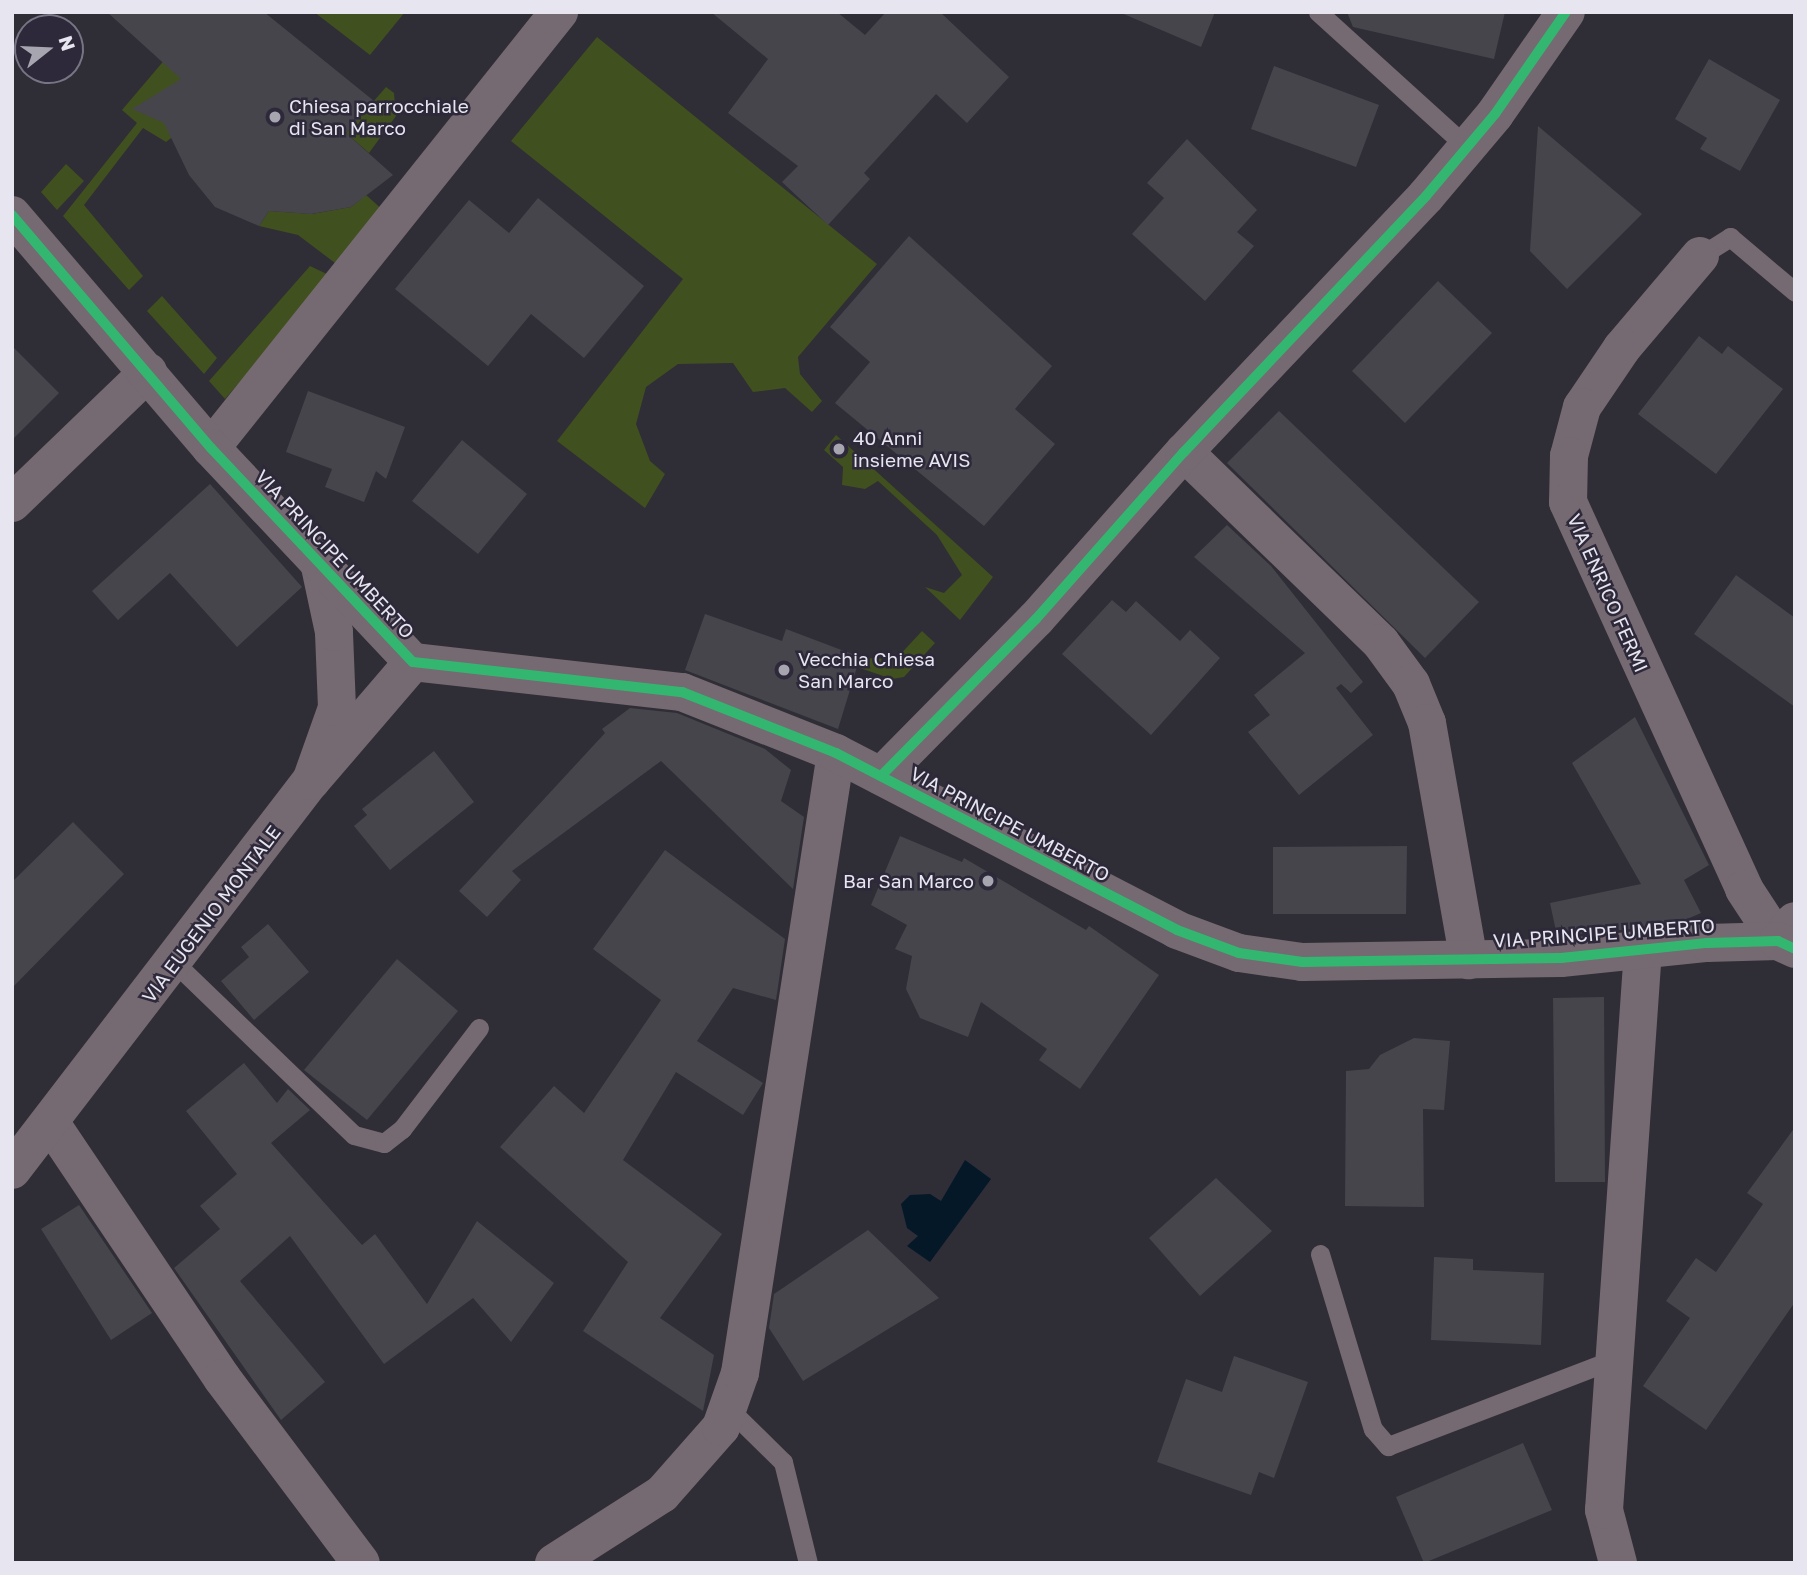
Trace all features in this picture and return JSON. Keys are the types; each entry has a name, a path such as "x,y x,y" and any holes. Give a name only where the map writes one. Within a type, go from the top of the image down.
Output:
{"street":[{"path":"211,448 559,12"},
{"path":"881,776 1036,619 1184,452 1468,146 1566,12"},
{"name":"VIA PRINCIPE UMBERTO","path":"12,215 211,448 413,662 682,692 836,753 1177,930 1239,953 1302,962 1469,960 1789,937"},
{"name":"VIA ENRICO FERMI","path":"1700,256 1622,348 1582,407 1569,456 1568,502 1744,889 1789,937"},
{"path":"12,503 148,372"},
{"path":"1184,452 1381,643 1410,684 1427,723 1469,960"},
{"path":"311,781 337,708 334,632 320,562"},
{"name":"VIA EUGENIO MONTALE","path":"12,1170 175,962 311,781 413,662"},
{"path":"554,1563 662,1494 721,1427 728,1408 740,1373 836,753"},
{"name":"VIA PRINCIPE UMBERTO","path":"1618,1563 1604,1510 1643,949"},
{"path":"50,1122 222,1378 361,1563"}],"lane":[{"path":"1318,12 1468,146"},
{"path":"1700,256 1730,237 1795,292"},
{"path":"175,962 354,1135 384,1143 402,1129 479,1027"},
{"path":"1320,1254 1373,1429 1388,1446 1615,1359"},
{"path":"728,1408 783,1462 808,1563"}],"green space":[{"path":"314,12 405,12 370,55"},
{"path":"597,37 877,264 798,357 800,374 822,401 812,412 785,388 753,392 733,363 678,364 646,387 636,424 650,461 665,474 645,508 557,441 683,279 511,141"},
{"path":"167,57 192,79 175,135 166,142 143,128 84,205 143,276 129,290 63,216 137,123 122,110"},
{"path":"386,87 394,93 396,116 369,153 346,133"},
{"path":"66,164 84,181 57,210 41,192"},
{"path":"366,195 384,211 339,266 298,235 259,226 269,211 312,214 351,207"},
{"path":"310,266 331,276 225,399 209,381"},
{"path":"162,296 217,358 204,374 147,311"},
{"path":"836,435 993,577 960,620 925,587 944,593 962,575 937,535 878,481 865,489 842,485 843,467 824,450"},
{"path":"922,631 935,643 904,677 892,679 857,667 861,658 896,659"}],"water":[{"path":"965,1160 991,1179 930,1262 907,1246 918,1236 907,1228 901,1204 910,1195 930,1194 941,1201"}],"building":[{"name":"Chiesa parrocchiale di San Marco","path":"107,12 264,12 374,101 346,133 393,175 351,207 311,214 269,211 259,226 215,207 189,175 164,123 132,109 181,79"},
{"path":"711,12 837,12 865,35 886,12 940,12 1009,77 967,123 936,94 864,173 870,179 828,225 782,182 798,166 728,113 768,59"},
{"path":"1119,12 1215,12 1201,47"},
{"path":"1347,12 1505,12 1494,59 1353,27"},
{"path":"1709,59 1780,100 1740,171 1700,149 1707,138 1675,119"},
{"path":"1274,66 1379,105 1356,167 1251,129"},
{"path":"1538,126 1642,214 1567,289 1530,251"},
{"path":"1187,139 1257,210 1237,232 1254,246 1205,301 1132,234 1164,198 1147,183"},
{"path":"538,198 644,286 584,358 531,314 488,366 395,289 469,200 509,233"},
{"path":"909,236 1052,366 1015,409 1055,444 984,526 835,403 870,362 830,327"},
{"path":"1438,281 1492,333 1405,423 1352,371"},
{"path":"1699,336 1722,354 1728,346 1783,389 1716,474 1638,414"},
{"path":"12,346 59,393 12,440"},
{"path":"308,391 405,427 386,479 376,471 364,502 325,487 332,469 286,452"},
{"path":"1279,411 1479,602 1425,658 1227,463"},
{"path":"462,440 527,494 478,554 412,501"},
{"path":"210,484 302,587 237,647 170,573 118,620 92,591"},
{"path":"1227,525 1271,566 1363,682 1351,693 1341,684 1336,688 1373,735 1299,795 1248,732 1270,715 1254,695 1305,653 1194,557"},
{"path":"1736,575 1795,618 1795,707 1694,634"},
{"path":"1112,600 1126,612 1136,601 1180,641 1190,630 1220,658 1151,735 1062,654"},
{"name":"Vecchia Chiesa San Marco","path":"705,614 782,641 786,629 860,657 838,729 685,670"},
{"path":"630,708 677,713 765,749 791,770 781,801 804,817 793,889 661,761 512,871 521,880 487,917 459,891 605,733 602,729"},
{"path":"1635,717 1709,865 1684,880 1701,913 1673,925 1557,936 1550,903 1641,884 1572,763"},
{"path":"434,751 474,802 390,870 354,826 367,815 362,809"},
{"path":"73,822 124,874 12,988 12,882"},
{"path":"900,836 962,862 964,858 1086,930 1089,926 1159,975 1080,1089 1039,1060 1047,1049 981,1002 968,1037 920,1018 906,989 912,956 895,949 907,925 871,905"},
{"path":"1407,846 1406,914 1273,914 1273,847"},
{"path":"665,850 785,939 776,1000 733,988 697,1041 763,1083 743,1115 676,1072 623,1160 722,1234 660,1318 714,1355 703,1411 583,1331 628,1262 500,1147 554,1086 584,1113 661,1000 593,949"},
{"path":"268,924 309,972 254,1020 221,981 249,957 241,947"},
{"path":"397,959 458,1011 367,1120 304,1070"},
{"path":"1604,997 1605,1182 1555,1182 1553,998"},
{"path":"1414,1038 1450,1041 1444,1110 1423,1109 1424,1207 1345,1206 1346,1071 1369,1069 1380,1055"},
{"path":"244,1063 277,1103 288,1089 310,1110 271,1143 362,1245 375,1234 427,1304 477,1221 554,1283 511,1342 473,1298 384,1364 290,1236 240,1281 325,1382 281,1420 174,1268 220,1229 200,1206 237,1174 186,1111"},
{"path":"1795,1127 1795,1302 1706,1430 1643,1386 1690,1318 1666,1301 1696,1258 1716,1272 1763,1204 1747,1193"},
{"path":"1216,1178 1272,1231 1200,1296 1149,1238"},
{"path":"79,1205 152,1313 111,1340 41,1229"},
{"path":"868,1230 939,1298 803,1381 769,1328 774,1294"},
{"path":"1434,1257 1473,1259 1473,1270 1544,1273 1541,1345 1431,1340"},
{"path":"1234,1356 1308,1382 1274,1478 1259,1472 1251,1495 1157,1462 1186,1379 1222,1392"},
{"path":"1523,1443 1552,1510 1424,1563 1396,1497"}],"cycle path":[{"path":"881,776 1036,619 1184,452 1426,196 1495,114 1566,12"},
{"path":"12,215 211,448 413,662 682,692 836,753 1177,930 1239,953 1302,962 1561,958 1707,943 1778,941 1795,949"}],"place":[{"name":"Chiesa parrocchiale di San Marco","path":"275,117"},
{"name":"40 Anni insieme AVIS","path":"839,449"},
{"name":"Vecchia Chiesa San Marco","path":"784,670"},
{"name":"Bar San Marco","path":"988,881"}]}
